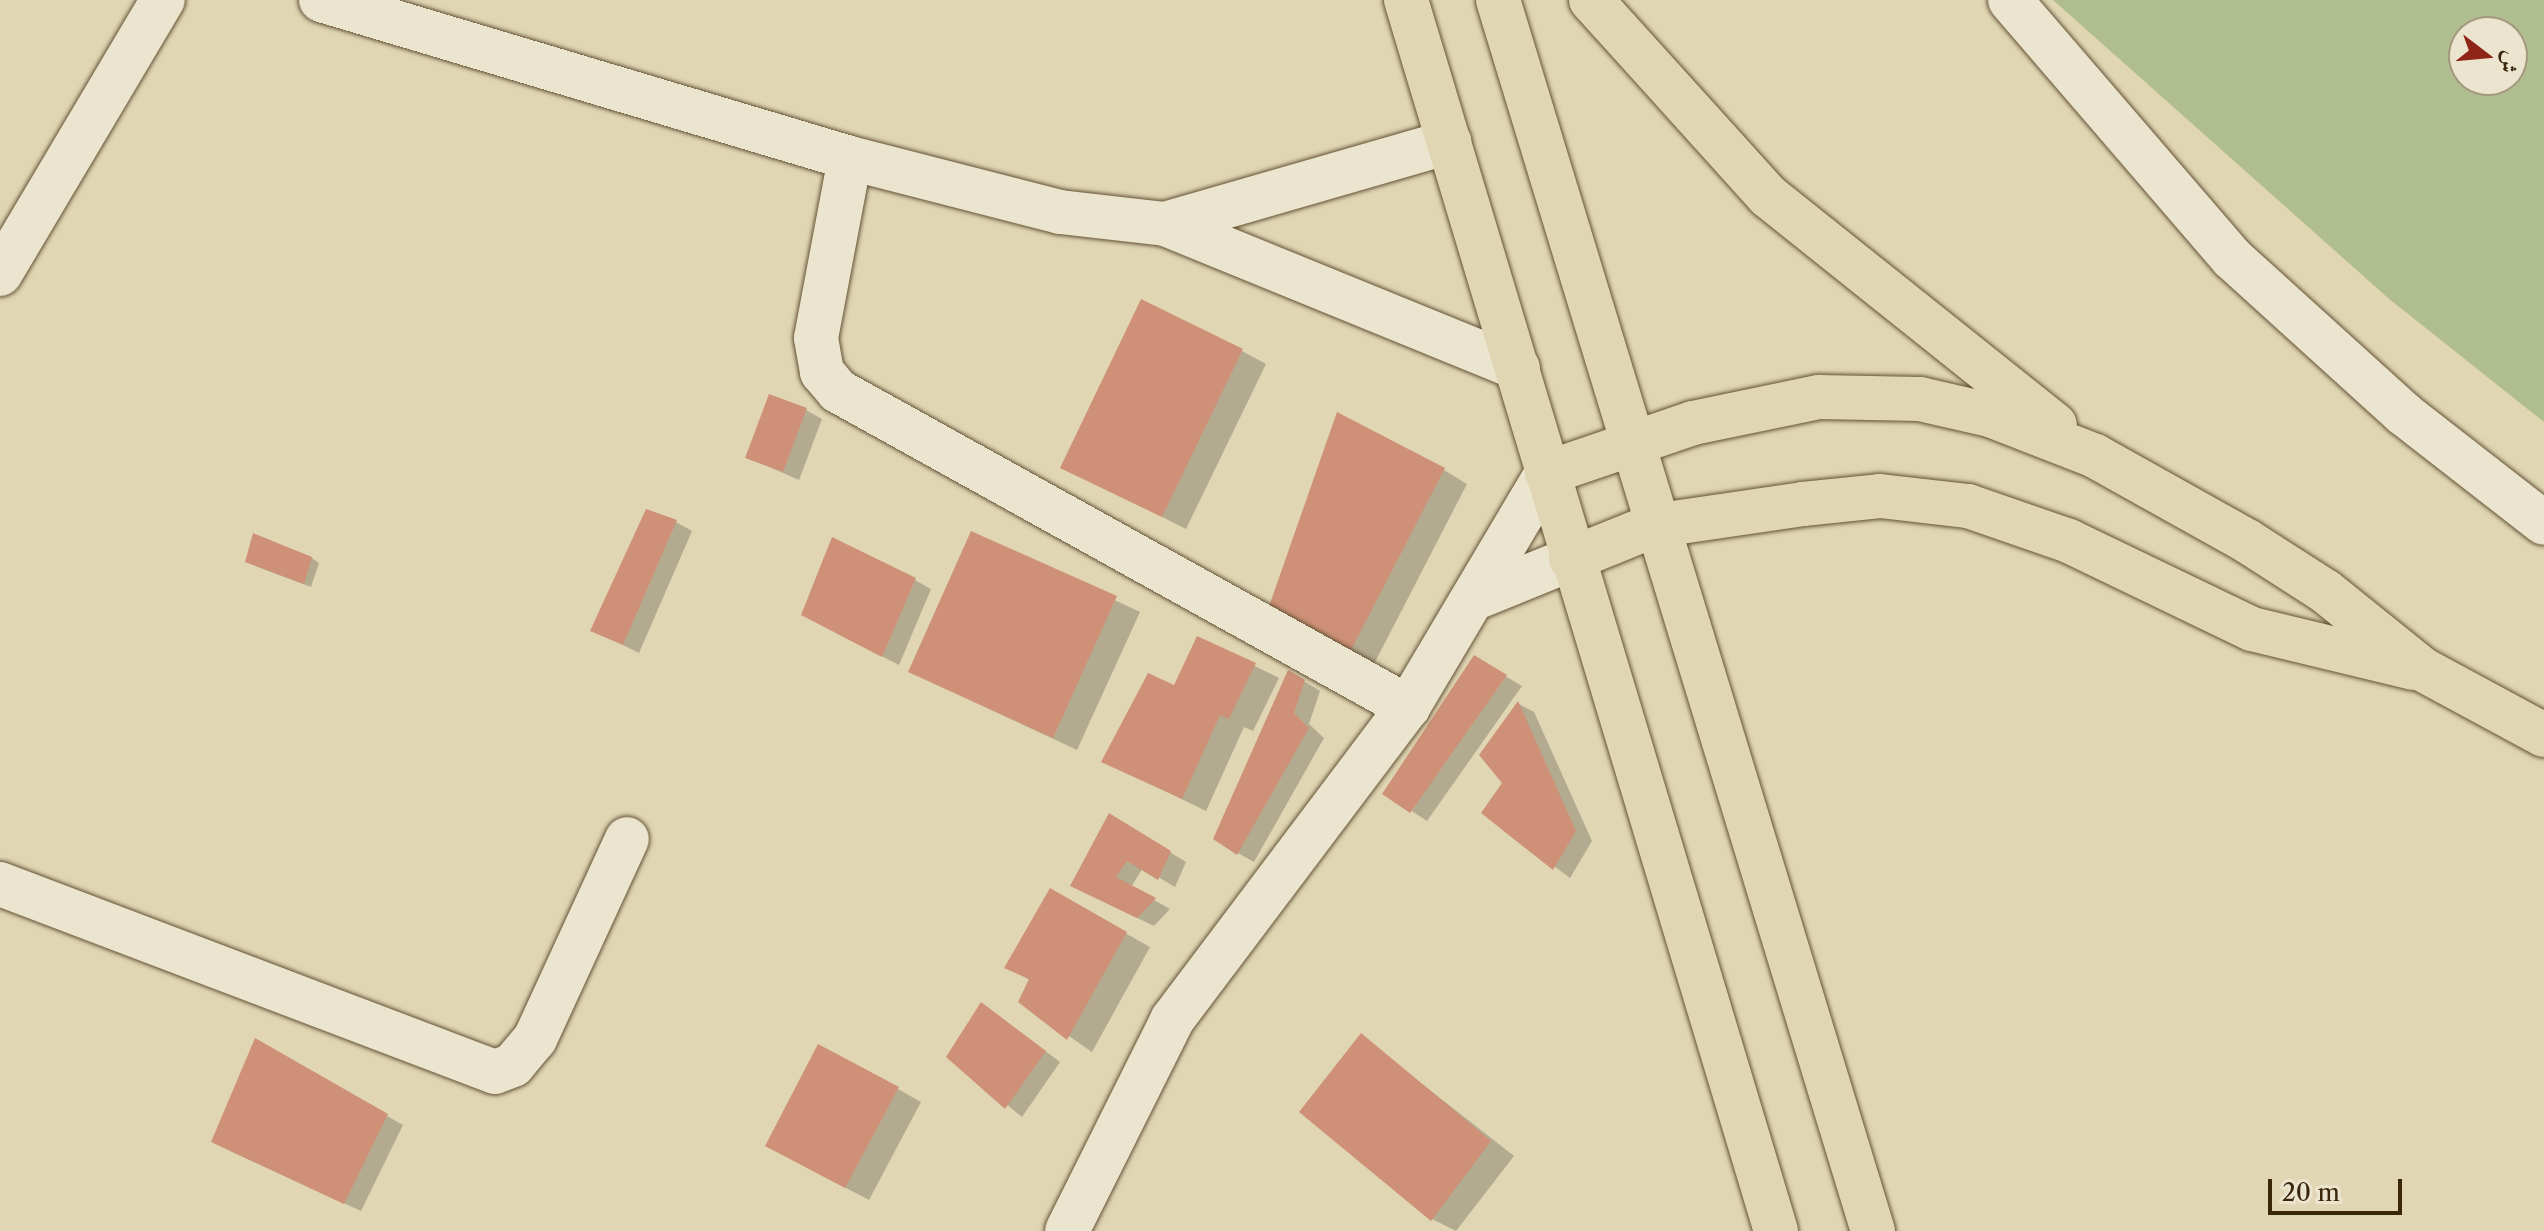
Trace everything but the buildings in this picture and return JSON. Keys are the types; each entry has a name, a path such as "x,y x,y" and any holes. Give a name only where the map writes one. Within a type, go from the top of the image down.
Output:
{"main road":[{"path":"1406,0 1518,368 1571,559 1776,1231"},
{"path":"1498,0 1653,526 1873,1231"},
{"path":"1591,0 1768,196 2095,456 2312,583 2422,669 2544,735"},
{"path":"1547,473 1628,442 1819,397 1920,399 1990,415 2095,456"},
{"path":"1571,559 1653,526 1880,496 1968,506 2069,541 2252,629 2422,669"}],"street":[{"path":"0,274 163,0"},
{"path":"321,0 850,158 1060,212 1165,224 1518,368"},
{"path":"2010,0 2232,258 2404,414 2544,523"},
{"path":"1165,224 1449,142"},
{"path":"850,158 816,338 822,372 838,391 1408,707"},
{"path":"1067,1231 1172,1020 1408,707 1480,596 1547,473"},
{"path":"1480,596 1571,559"},
{"path":"0,884 495,1072 513,1065 535,1039 627,839"}],"green space":[{"path":"2053,0 2544,0 2544,422 2388,298"}]}
